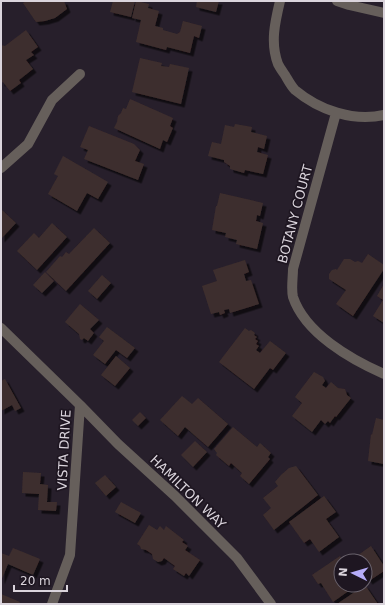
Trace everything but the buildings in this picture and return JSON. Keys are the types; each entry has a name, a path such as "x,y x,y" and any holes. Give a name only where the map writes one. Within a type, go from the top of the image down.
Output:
{"street":[{"path":"280,1 274,29 274,46 278,65 294,89 319,106 336,113 359,116 384,115"},
{"path":"337,1 349,6 384,13"},
{"path":"1,168 28,144 52,100 80,74"},
{"name":"BOTANY COURT","path":"336,113 293,269 292,295 305,320 331,344 384,374"},
{"name":"VISTA DRIVE","path":"1,328 80,405 70,554 52,604"},
{"name":"HAMILTON WAY","path":"80,405 118,444 175,496 237,558 270,604"}]}
